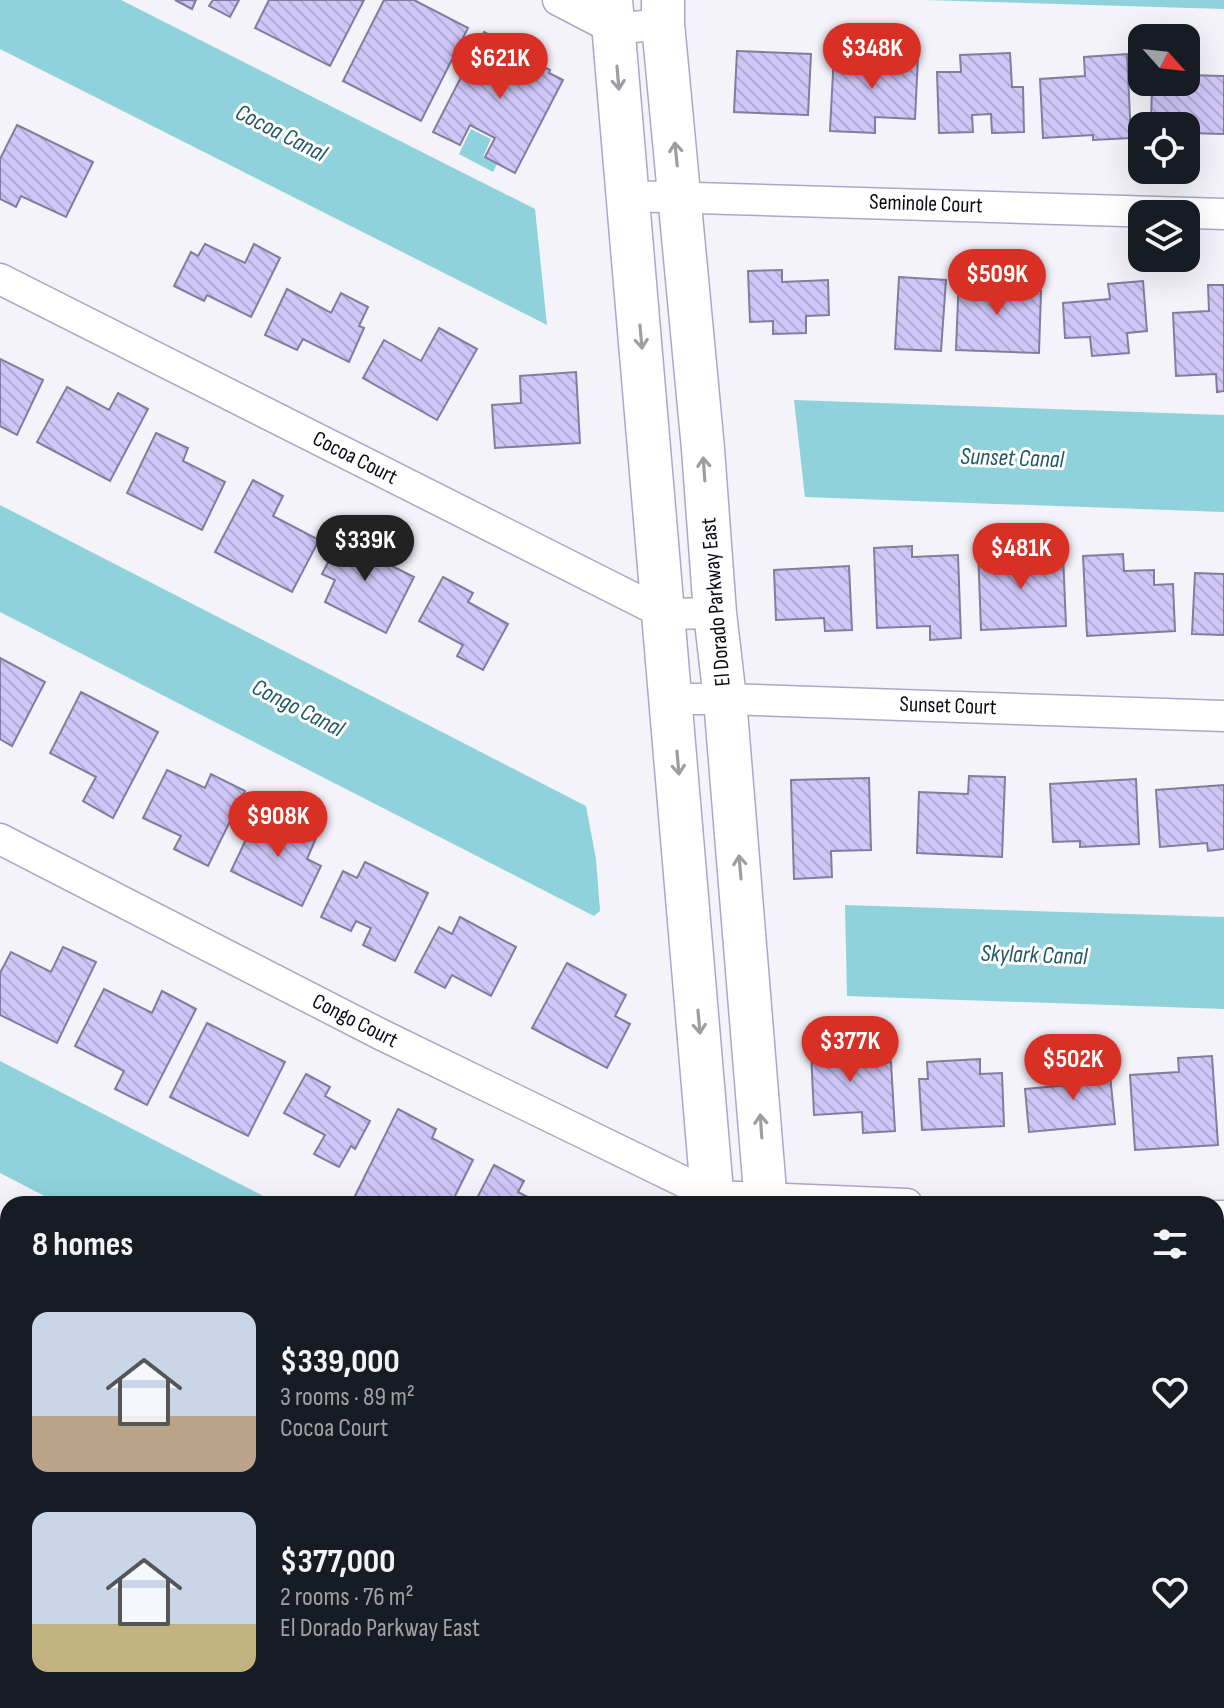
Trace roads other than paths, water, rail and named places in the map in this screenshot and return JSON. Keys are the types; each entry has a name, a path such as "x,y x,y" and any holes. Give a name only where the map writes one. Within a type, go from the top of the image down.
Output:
{"street":[{"path":"558,0 613,14 663,12"},
{"name":"El Dorado Parkway East","path":"663,12 725,699 766,1196"},
{"path":"613,14 713,1196"},
{"name":"Seminole Court","path":"628,196 1224,214"},
{"name":"Cocoa Court","path":"0,279 665,614 715,613"},
{"name":"Sunset Court","path":"673,699 1224,716"},
{"name":"Congo Court","path":"0,839 705,1196"}],"water":[{"name":"Cocoa Canal","path":"0,0 121,0 535,209 547,325 0,49"},
{"path":"925,0 1224,0 1224,9"},
{"path":"471,129 491,139 483,157 497,164 493,172 459,154"},
{"name":"Sunset Canal","path":"794,400 1224,415 1224,512 805,497"},
{"name":"Congo Canal","path":"0,505 586,806 596,859 600,911 594,916 0,612"},
{"name":"Skylark Canal","path":"845,905 1224,917 1224,1009 847,996"},
{"path":"0,1061 263,1196 45,1196 0,1173"}]}
